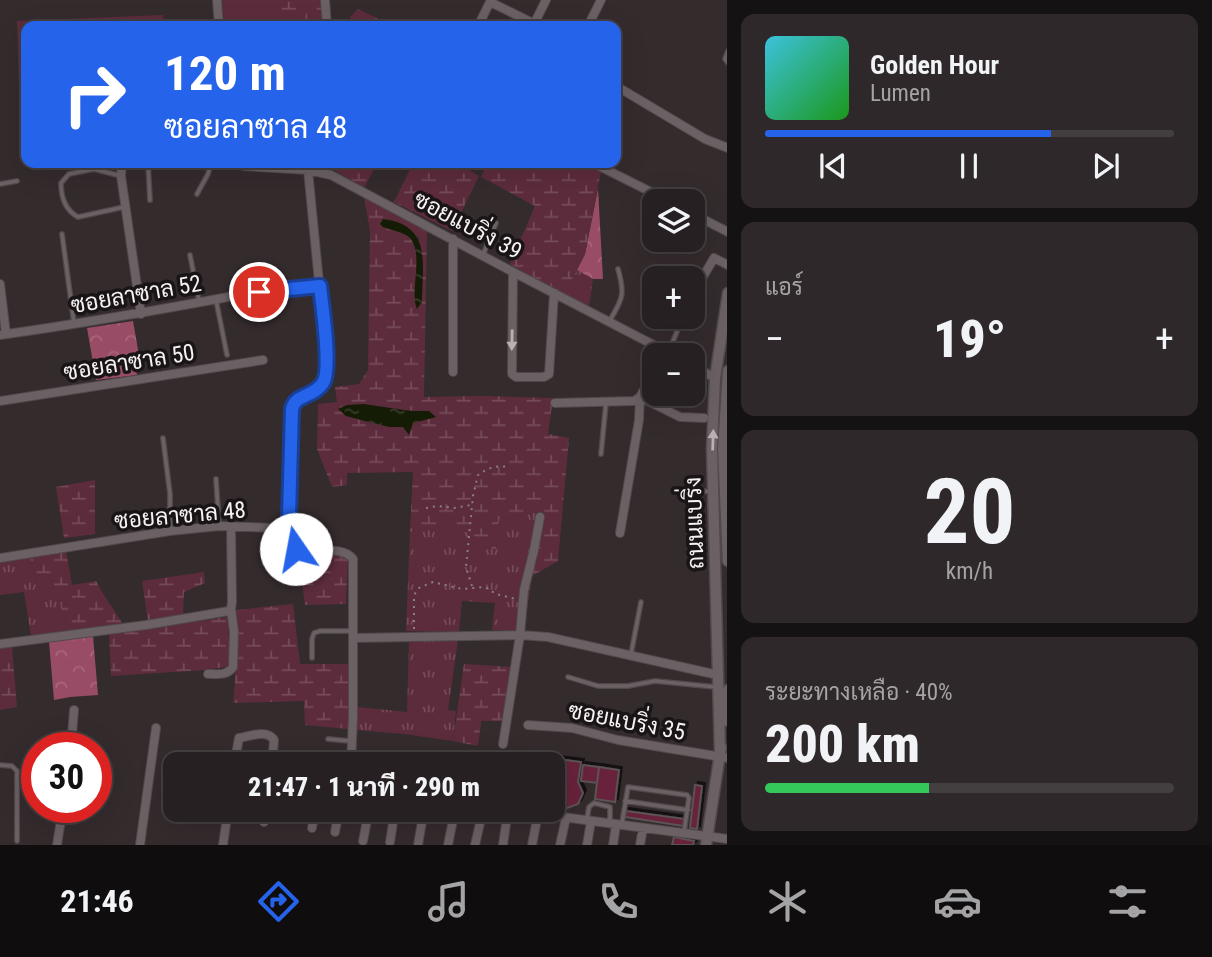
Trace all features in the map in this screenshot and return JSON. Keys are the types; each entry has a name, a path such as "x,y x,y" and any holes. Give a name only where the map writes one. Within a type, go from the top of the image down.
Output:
{"main road":[{"name":"ถนนแบริ่ง","path":"706,840 722,756 723,688 718,675 727,293"},
{"name":"ถนนแบริ่ง","path":"724,378 712,448 722,491 727,561"}],"street":[{"path":"217,0 219,21"},
{"path":"325,0 327,21"},
{"path":"538,21 546,0"},
{"path":"590,21 601,0"},
{"path":"480,21 490,1 528,21"},
{"path":"621,89 705,139 727,148"},
{"path":"121,168 141,314"},
{"name":"ซอยแบริ่ง 39","path":"276,168 331,174 648,343"},
{"path":"603,168 645,189"},
{"path":"308,170 327,364 324,383 314,393 298,399 292,405 289,517 296,549 341,551 349,553 353,559 352,752"},
{"path":"705,220 727,232"},
{"path":"453,239 453,372"},
{"path":"705,273 714,258 727,265"},
{"path":"513,272 512,374 516,377 544,377 550,374 554,293"},
{"path":"0,284 3,335"},
{"name":"ซอยลาซาล 52","path":"3,335 141,314 259,292 320,286"},
{"name":"ซอยลาซาล 50","path":"0,401 263,360"},
{"path":"705,371 724,378"},
{"path":"620,533 642,393"},
{"path":"555,403 634,401 640,397"},
{"path":"640,397 680,417 704,418"},
{"name":"ซอยลาซาล 48","path":"0,558 170,531 219,526 272,528 283,524 289,517"},
{"path":"503,744 523,600 540,517"},
{"path":"208,674 224,674 233,667 231,527"},
{"path":"0,644 146,625 231,609"},
{"path":"353,634 548,637 718,675"},
{"path":"72,732 74,710"},
{"name":"ซอยแบริ่ง 35","path":"528,724 572,728 618,740 722,756"},
{"path":"140,845 156,728"},
{"path":"236,752 239,738 265,733 271,735 274,740 273,752"},
{"path":"560,845 566,818 684,833 706,840 727,839"},
{"path":"587,845 589,821"},
{"path":"223,845 226,822"},
{"path":"312,828 313,822"},
{"path":"335,832 337,822"},
{"path":"363,841 367,822"},
{"path":"390,842 393,822"},
{"path":"418,845 422,822"},
{"path":"448,845 453,822"},
{"path":"475,845 480,822"},
{"path":"503,845 507,822"},
{"path":"532,845 536,822"},
{"path":"57,845 60,823"},
{"path":"613,845 616,825"},
{"path":"640,845 643,828"}],"lane":[{"path":"727,51 727,63"},
{"path":"148,168 150,200"},
{"path":"197,194 210,168"},
{"path":"121,176 94,170 69,174 61,183 61,191 66,207 71,214 78,217 126,206"},
{"path":"0,184 17,181"},
{"path":"483,255 496,223"},
{"path":"62,234 75,325"},
{"path":"190,255 199,303"},
{"path":"609,322 623,296 618,269"},
{"path":"216,300 226,355"},
{"path":"601,454 606,402"},
{"path":"163,438 170,494 170,531"},
{"path":"216,479 219,526"},
{"path":"689,511 693,494 722,491"},
{"path":"631,656 641,603"},
{"path":"312,658 314,633 320,631 353,634"},
{"path":"568,677 598,686 628,686 655,681 723,688"},
{"path":"328,739 352,741"},
{"path":"0,765 12,766 17,771 17,841"},
{"path":"616,825 625,801 626,789 629,787 687,795 688,810 684,833"},
{"path":"625,801 688,810"},
{"path":"589,821 589,807 594,803 610,807 616,825"}],"path":[{"path":"472,587 466,567 478,475 498,466 508,467"},
{"path":"426,508 472,505"},
{"path":"414,637 414,595 419,588 433,582 462,589 485,587 496,594 523,600"}],"green space":[{"path":"222,0 278,0 278,21 224,21"},
{"path":"278,0 323,0 325,21 278,21"},
{"path":"358,9 383,21 351,21 350,17"},
{"path":"163,15 164,21 21,21 21,103 17,21"},
{"path":"331,168 374,168 364,188"},
{"path":"411,168 465,168 479,176 452,231 394,202"},
{"path":"485,168 595,168 601,171 585,254 564,295 510,264 535,206 481,177"},
{"path":"598,189 603,279 593,279 577,270 585,254"},
{"path":"364,197 427,229 424,397 553,398 548,434 569,438 558,561 532,576 544,511 499,519 496,549 475,550 466,531 450,526 410,532 413,472 347,473 347,485 332,487 317,449 318,404 337,402 335,387 359,384 368,370 370,231","holes":["383,227 419,237 417,308 417,262 414,244 406,235","339,409 429,411 435,417 413,423 409,434 403,427 369,422 352,417"]},
{"path":"577,270 593,279 589,306 564,295"},
{"path":"133,321 140,361 135,363 137,375 96,380 87,328"},
{"path":"95,480 95,534 64,538 56,487"},
{"path":"544,511 524,630 492,630 495,603 462,601 459,632 406,631 410,532 450,526 466,531 496,549 499,519"},
{"path":"66,551 72,585 96,581 123,624 72,632 69,630 58,589 38,588 30,557"},
{"path":"298,554 343,554 348,557 346,604 305,605"},
{"path":"30,557 38,588 58,589 69,630 31,636 24,592 0,595 0,562"},
{"path":"204,572 205,583 184,592 183,615 148,621 142,581"},
{"path":"293,604 300,664 348,664 348,729 305,725 304,701 233,703 236,610"},
{"path":"228,617 230,662 226,667 111,676 109,634"},
{"path":"93,636 98,695 54,700 49,642"},
{"path":"409,640 458,640 448,710 456,711 453,741 357,730 357,707 407,712"},
{"path":"12,647 17,707 0,710 0,648"},
{"path":"464,664 513,667 502,721 481,721 478,746 453,741"}],"water":[{"path":"383,219 410,229 417,238 423,261 423,274 422,302 417,309 414,244 406,235 383,227 380,224"},
{"path":"364,404 429,411 436,417 413,423 409,435 403,427 389,427 346,416 338,409 347,405"}],"building":[{"path":"565,760 581,762 578,782 583,793 578,804 567,808"},
{"path":"583,765 599,767 597,783 581,781"},
{"path":"599,767 619,770 615,802 595,799"},
{"path":"695,785 702,786 697,829 690,828"},
{"path":"626,811 685,819 684,826 625,817"},
{"path":"674,837 694,841 693,845 672,845"}],"route":[{"path":"259,292 320,286 327,364 325,379 314,393 293,403 292,409 289,517 296,549"}]}
